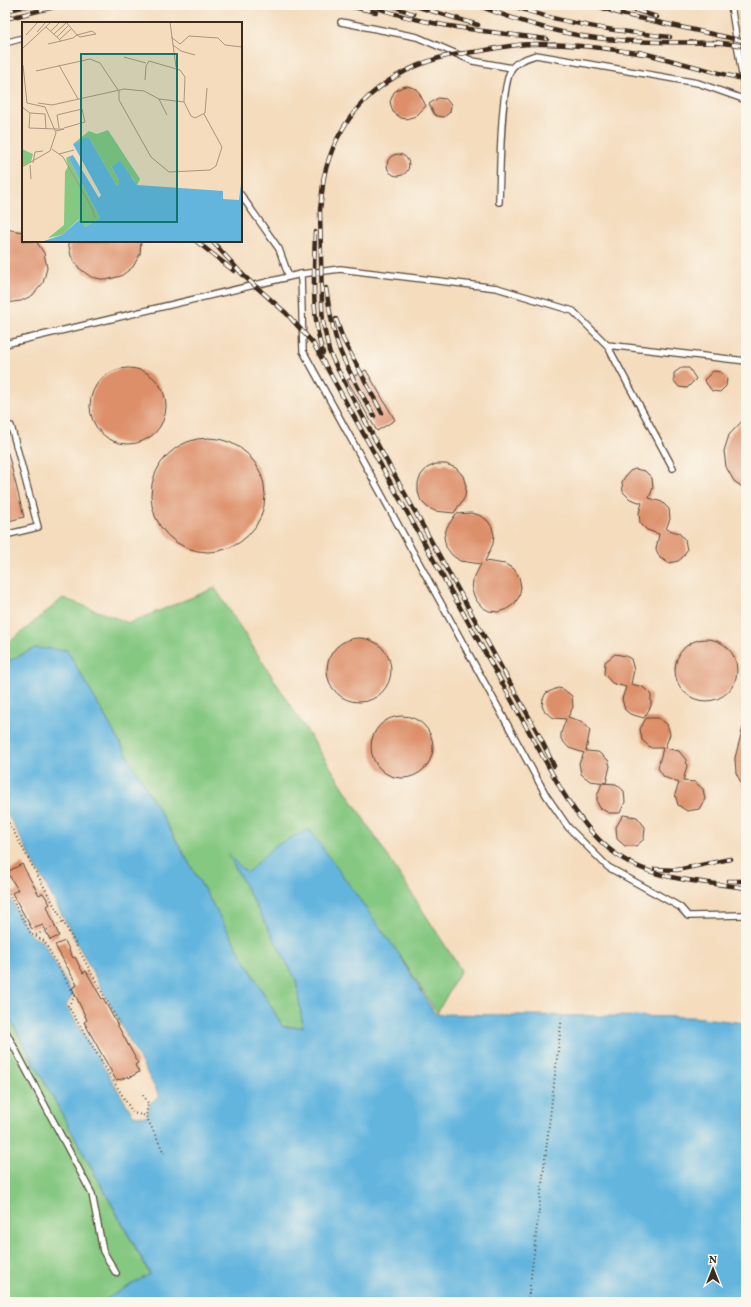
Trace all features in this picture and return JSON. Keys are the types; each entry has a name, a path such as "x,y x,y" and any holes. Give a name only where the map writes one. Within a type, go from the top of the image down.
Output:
{"lane":[{"path":"499,202 506,86 512,68 520,61 536,55 698,83 746,100 731,5"},
{"path":"341,22 416,37 473,61 512,68"},
{"path":"5,43 22,38"},
{"path":"242,196 280,249 290,277"},
{"path":"5,344 301,274 324,270 340,269 497,288 573,311 607,345 673,468"},
{"path":"301,274 303,351 546,795 568,827 608,867 680,907 688,916 746,915"},
{"path":"607,345 746,361"},
{"path":"5,427 11,426 38,527 5,535"},
{"path":"5,1030 92,1194 100,1226 104,1251 116,1273"}],"path":[{"path":"5,816 118,1024"},
{"path":"5,886 31,934 36,935 44,941 75,996 68,1006 133,1113 146,1116"},
{"path":"36,935 63,922"},
{"path":"528,1302 562,1016"},
{"path":"143,1095 148,1103 146,1116 164,1153"}],"green space":[{"path":"215,588 461,970 437,1013 399,954 309,830 273,847 247,874 229,856 296,980 303,1027 283,1027 67,650 35,648 5,663 5,646 63,598 129,623"},
{"path":"5,1010 150,1275 101,1302 7,1302 5,1300"}],"water":[{"path":"35,648 67,650 283,1027 303,1027 296,980 228,854 247,873 273,847 309,829 399,954 435,1014 693,1017 746,1023 746,1302 101,1302 150,1274 5,1010 5,889 30,935 43,942 73,995 66,1005 133,1115 147,1117 150,1103 160,1097 5,809 5,663"}],"building":[{"path":"407,86 417,89 426,106 416,116 406,119 401,118 393,112 390,102 394,92"},
{"path":"438,98 446,99 451,105 450,112 444,117 434,114 429,104"},
{"path":"398,154 406,157 409,165 406,173 398,176 390,173 387,165 390,157"},
{"path":"5,229 22,232 22,242 37,242 44,253 47,268 43,283 33,295 21,301 5,303"},
{"path":"68,242 141,242 140,254 133,267 121,276 106,280 91,277 79,268 71,256"},
{"path":"121,368 135,368 149,374 160,385 166,399 166,413 163,421 155,433 149,438 135,444 121,444 107,438 96,427 90,413 90,399 96,385 107,374"},
{"path":"681,368 689,368 696,379 687,388 679,387 674,381 674,373"},
{"path":"366,370 395,420 377,431 347,380"},
{"path":"713,371 721,372 727,378 726,386 720,392 712,391 704,380"},
{"path":"746,417 746,490 734,481 726,467 724,451 729,435"},
{"path":"208,438 230,442 248,455 261,473 265,495 261,517 248,535 230,548 208,552 186,548 168,535 155,517 151,495 155,473 168,455 186,442"},
{"path":"5,453 8,453 24,517 5,522"},
{"path":"436,464 446,464 456,468 463,476 466,486 465,497 454,513 435,511 427,507 421,501 418,492 418,483 421,475 427,468"},
{"path":"635,469 645,471 652,478 653,488 649,498 662,502 669,509 670,519 666,529 679,533 685,540 687,550 678,561 669,563 660,558 656,549 659,534 647,530 640,523 639,513 642,503 630,499 623,492 622,482 624,478 630,471"},
{"path":"471,513 479,515 487,520 492,527 494,535 493,544 485,561 505,564 514,569 519,577 521,587 519,597 514,604 507,609 498,612 489,611 482,607 476,600 472,591 473,580 481,564 460,561 452,555 446,547 444,537 447,527 456,514"},
{"path":"359,638 377,644 385,652 391,670 385,688 377,696 359,702 341,696 333,688 327,670 333,652 341,644"},
{"path":"706,639 718,641 728,648 735,658 737,670 735,682 728,692 718,699 706,701 694,699 684,692 677,682 675,670 677,658 684,648 694,641"},
{"path":"615,654 626,656 631,659 634,670 631,684 643,687 651,695 651,706 644,718 630,714 625,710 622,699 626,687 612,683 604,674 605,662"},
{"path":"558,688 563,689 572,696 573,707 568,717 583,722 590,730 586,751 598,752 608,760 610,766 606,783 590,781 581,774 579,763 584,753 569,748 561,739 561,733 566,719 554,718 545,712 542,706 546,693"},
{"path":"402,716 414,719 424,725 430,735 433,747 430,759 424,769 414,775 402,778 390,775 380,769 374,759 371,747 374,735 380,725 390,719"},
{"path":"646,718 658,718 667,724 670,734 665,748 679,751 686,760 687,766 683,781 695,782 703,789 705,799 699,809 687,811 678,805 675,794 679,783 664,777 658,768 663,748 651,748 642,740 640,729"},
{"path":"743,727 746,728 746,792 736,773 735,758"},
{"path":"602,783 616,784 624,791 625,802 620,813 609,813 600,808 597,802 597,796"},
{"path":"623,815 637,817 645,827 644,839 636,846 625,846 617,839 616,827"},
{"path":"22,864 39,895 43,893 50,904 47,906 59,936 50,940 43,925 32,929 12,893 18,890 7,872"},
{"path":"65,941 73,958 75,957 83,973 86,971 102,999 103,998 138,1063 135,1065 139,1072 129,1078 128,1076 120,1080 116,1080 84,1022 87,1020 72,988 77,985 55,945"}],"railway":[{"path":"5,11 31,5"},
{"path":"5,19 62,5"},
{"path":"344,5 376,12"},
{"path":"369,5 412,18 435,23 479,31 547,39"},
{"path":"389,5 414,14"},
{"path":"412,5 478,25"},
{"path":"476,5 528,23 582,36 633,41 720,43"},
{"path":"510,5 569,22 670,37"},
{"path":"594,5 621,14 744,41"},
{"path":"619,5 657,17"},
{"path":"714,42 746,46"},
{"path":"323,181 329,158 338,137 349,119 363,102 379,88 397,76 417,66 439,58 526,44 574,45 644,54"},
{"path":"639,52 746,80"},
{"path":"324,176 320,210 322,306 323,322 329,351 379,447 539,735 554,766"},
{"path":"315,232 315,309 319,339 323,353"},
{"path":"197,242 234,271"},
{"path":"213,242 244,276 286,313 313,343 562,791 584,823 609,849 638,867 676,878 746,888"},
{"path":"326,288 333,326 339,348 351,374 374,416"},
{"path":"336,319 343,339 382,413"},
{"path":"655,869 677,870 730,859"},
{"path":"728,881 746,881"}]}
